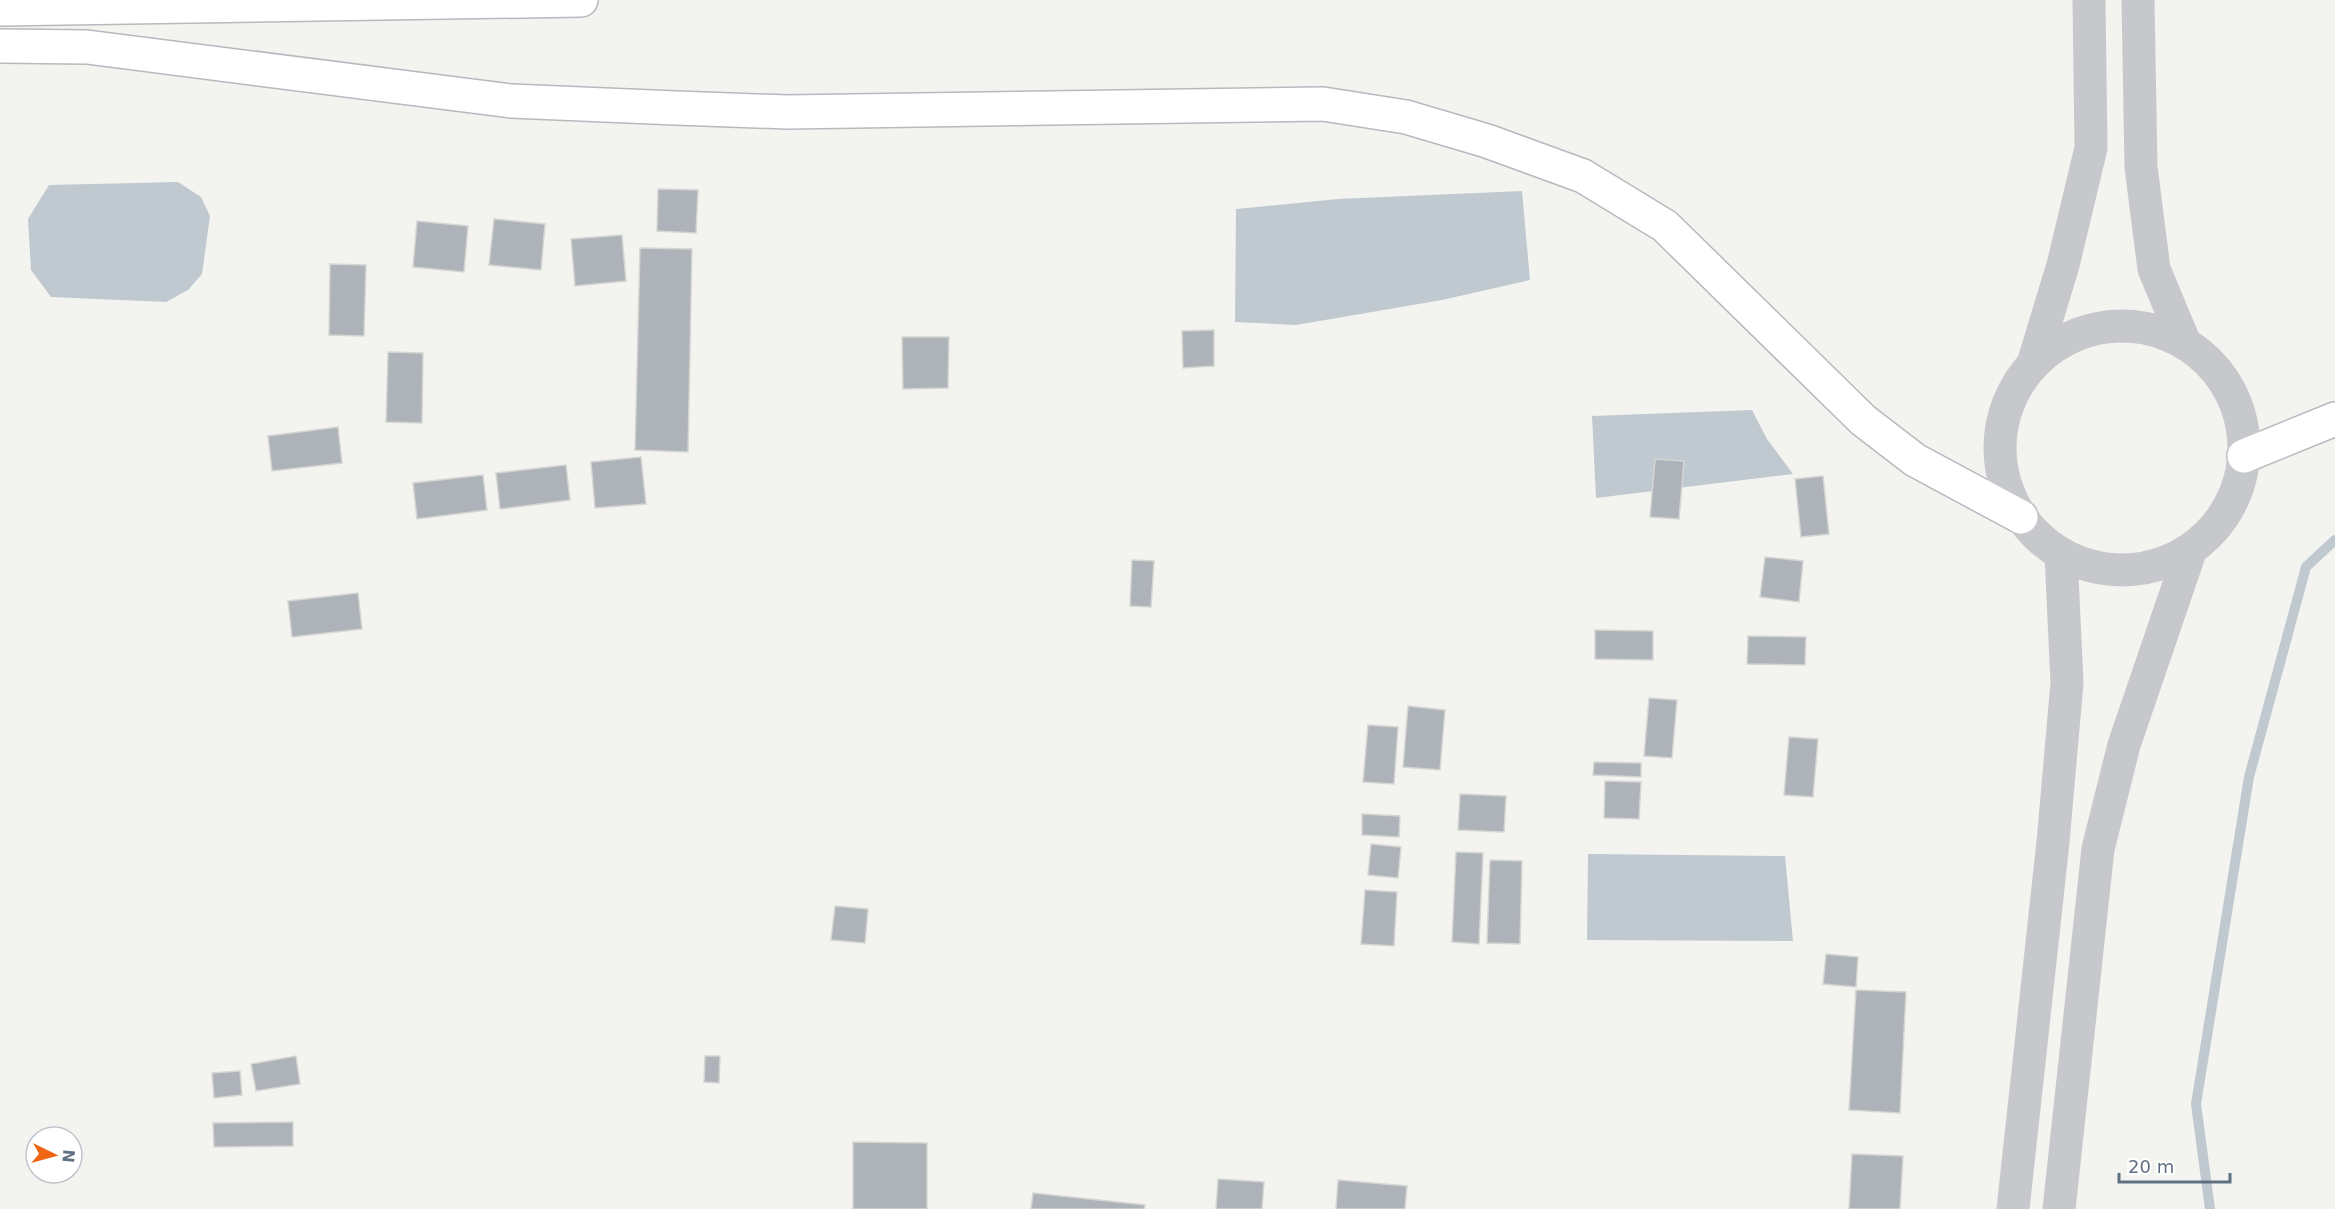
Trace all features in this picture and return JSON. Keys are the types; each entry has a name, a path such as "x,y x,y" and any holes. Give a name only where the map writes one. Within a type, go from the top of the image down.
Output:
{"main road":[{"path":"0,9 581,0"},
{"path":"0,46 87,47 511,100 788,112 1323,104 1406,117 1487,141 1583,176 1665,226 1863,420 1916,460 2021,517"},
{"path":"2244,456 2335,419"}],"street":[{"path":"2033,364 2063,265 2091,148 2089,0"},
{"path":"2138,0 2141,167 2154,270 2184,341"},
{"path":"2131,325 2159,330 2184,341 2206,357 2223,378 2236,402 2243,429 2244,456 2239,483 2228,509 2212,531 2191,549 2167,562 2141,569 2122,570 2086,565 2061,554 2039,538 2021,517 2009,493 2001,466 2001,438 2005,411 2016,387 2033,364 2078,333 2104,326 2131,325"},
{"path":"2059,1209 2098,849 2124,745 2191,549"},
{"path":"2013,1209 2054,842 2067,683 2061,554"}],"shaded area":[{"path":"178,182 201,197 210,216 202,274 188,290 166,302 51,297 31,270 28,219 49,185"},
{"path":"1522,191 1530,280 1442,300 1296,325 1235,322 1236,209 1338,199"},
{"path":"1752,410 1767,439 1793,474 1596,498 1592,416"},
{"path":"1588,854 1785,856 1793,941 1587,940"}],"building":[{"path":"658,189 698,190 696,233 657,231"},
{"path":"494,219 545,224 541,270 489,265"},
{"path":"417,221 468,226 464,272 413,267"},
{"path":"622,235 626,281 575,286 571,239"},
{"path":"640,248 692,249 688,452 635,450"},
{"path":"330,264 366,265 364,336 329,335"},
{"path":"1214,330 1214,366 1183,368 1182,331"},
{"path":"902,337 949,337 948,388 903,389"},
{"path":"388,352 423,353 422,423 386,422"},
{"path":"338,427 342,463 272,471 268,436"},
{"path":"641,457 646,504 595,508 591,462"},
{"path":"1655,459 1684,461 1679,519 1650,517"},
{"path":"566,465 570,500 500,509 496,473"},
{"path":"483,475 487,510 417,519 413,483"},
{"path":"1823,476 1829,534 1801,537 1795,479"},
{"path":"1765,557 1803,561 1799,602 1760,597"},
{"path":"1132,560 1154,561 1151,607 1130,606"},
{"path":"358,593 362,629 292,637 288,601"},
{"path":"1595,630 1653,631 1653,660 1595,659"},
{"path":"1748,636 1806,637 1805,665 1747,664"},
{"path":"1649,698 1677,700 1672,758 1644,756"},
{"path":"1408,706 1445,710 1440,770 1403,767"},
{"path":"1368,725 1398,727 1394,784 1363,782"},
{"path":"1789,737 1818,739 1813,797 1784,795"},
{"path":"1594,762 1641,763 1641,777 1593,775"},
{"path":"1605,781 1641,782 1639,819 1604,818"},
{"path":"1460,794 1506,796 1504,832 1458,830"},
{"path":"1362,814 1400,816 1399,837 1362,835"},
{"path":"1371,844 1401,847 1398,878 1368,875"},
{"path":"1456,852 1483,853 1479,944 1452,942"},
{"path":"1490,860 1522,861 1520,944 1487,943"},
{"path":"1365,890 1397,892 1394,946 1361,944"},
{"path":"835,906 868,909 865,943 831,940"},
{"path":"1826,954 1858,957 1856,987 1823,984"},
{"path":"1856,990 1906,992 1900,1113 1849,1110"},
{"path":"296,1056 300,1084 256,1091 251,1064"},
{"path":"705,1056 720,1056 719,1083 704,1082"},
{"path":"240,1071 242,1095 214,1098 212,1073"},
{"path":"293,1122 293,1146 214,1147 213,1123"},
{"path":"853,1142 927,1143 927,1209 853,1209"},
{"path":"1852,1154 1903,1156 1900,1209 1849,1209"},
{"path":"1218,1179 1264,1182 1262,1209 1216,1209"},
{"path":"1338,1180 1407,1186 1405,1209 1336,1209"},
{"path":"1033,1193 1145,1205 1144,1209 1031,1209"}],"waterway":[{"path":"2210,1209 2196,1104 2249,777 2306,567 2335,540"}]}
